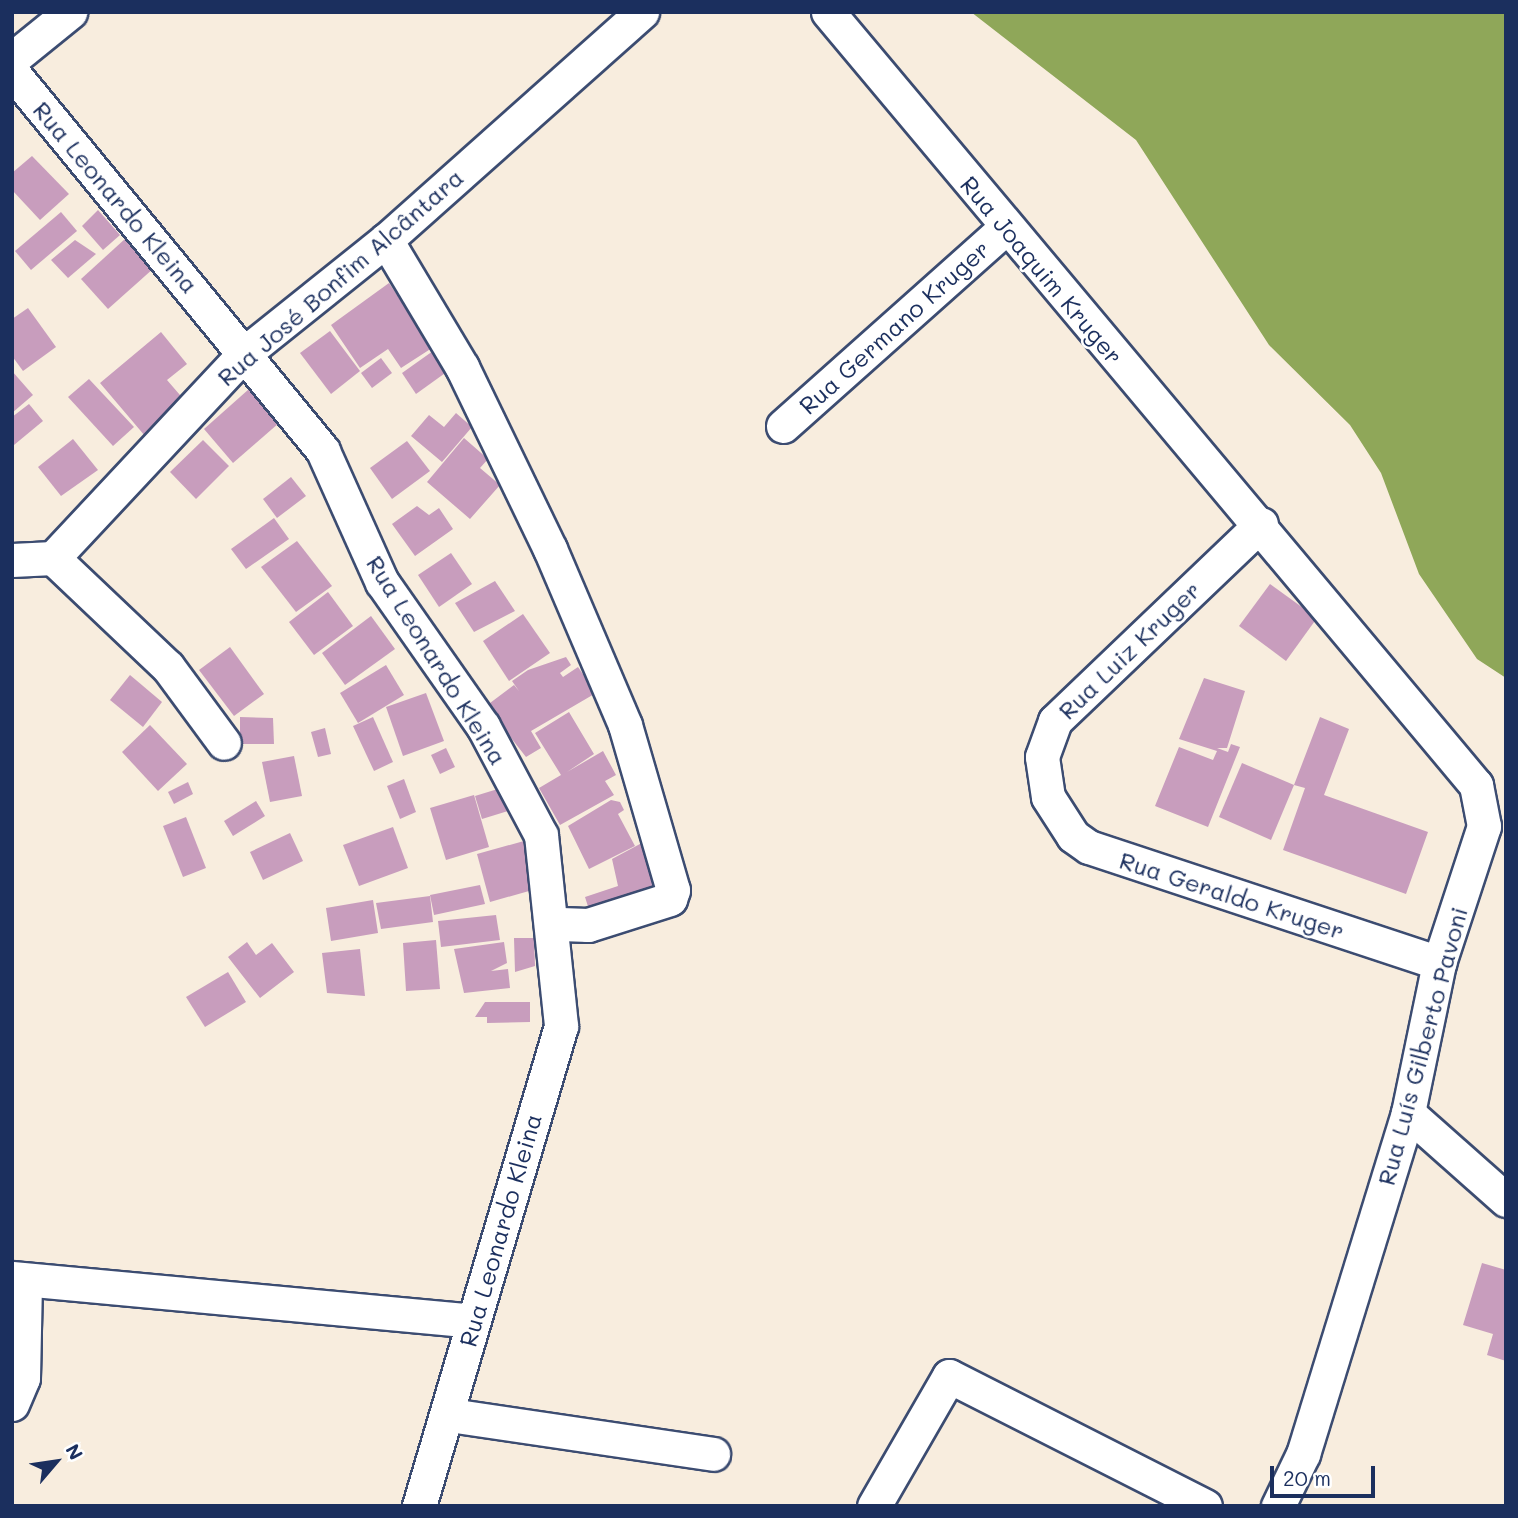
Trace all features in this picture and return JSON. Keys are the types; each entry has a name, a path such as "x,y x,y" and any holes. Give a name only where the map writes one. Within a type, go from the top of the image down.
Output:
{"street":[{"path":"12,59 69,12"},
{"name":"Rua José Bonfim Alcântara","path":"53,558 246,352 386,240 642,12"},
{"name":"Rua Joaquim Kruger","path":"828,12 1005,228 1261,524"},
{"name":"Rua Leonardo Kleina","path":"12,72 246,352 323,451 382,582 483,726 541,835 554,924 561,1026 472,1321 450,1415 419,1506"},
{"name":"Rua Germano Kruger","path":"783,426 1005,228"},
{"path":"386,240 462,367 550,549 625,725 673,890 670,898 588,925 554,924"},
{"name":"Rua Luiz Kruger","path":"1048,797 1042,757 1055,721 1261,524"},
{"name":"Rua Luís Gilberto Pavoni","path":"1261,524 1476,785 1484,827 1438,963 1408,1113 1303,1454 1278,1506"},
{"path":"12,560 53,558 168,667 224,743"},
{"name":"Rua Geraldo Kruger","path":"1048,797 1073,836 1089,847 1438,963"},
{"path":"1408,1113 1506,1200"},
{"path":"12,1404 23,1378 19,1280 472,1321"},
{"path":"874,1506 949,1376 1205,1506"},
{"path":"450,1415 713,1454"}],"green space":[{"path":"971,12 1506,12 1506,678 1477,659 1419,574 1381,473 1350,425 1269,345 1136,140"}],"building":[{"path":"32,156 69,194 40,220 12,190 12,173"},
{"path":"98,210 120,235 103,250 82,226"},
{"path":"61,212 77,231 31,270 15,251"},
{"path":"126,238 154,268 108,309 81,279"},
{"path":"75,240 96,254 68,278 51,260"},
{"path":"389,283 432,348 401,368 388,349 360,368 331,325"},
{"path":"28,308 56,347 23,371 12,356 12,319"},
{"path":"330,331 360,371 331,394 300,353"},
{"path":"161,332 187,364 167,380 186,402 145,436 100,383"},
{"path":"433,351 448,371 416,394 402,373"},
{"path":"381,358 392,373 372,388 361,373"},
{"path":"12,371 33,395 12,413"},
{"path":"89,379 134,427 113,446 68,397"},
{"path":"249,389 279,423 233,463 204,429"},
{"path":"29,404 43,421 14,445 12,417"},
{"path":"456,413 472,427 442,462 411,436 429,415 444,427"},
{"path":"464,438 488,459 480,468 500,485 470,519 427,482"},
{"path":"73,439 98,470 61,496 38,467"},
{"path":"203,440 229,466 196,499 170,472"},
{"path":"407,441 430,471 392,499 370,468"},
{"path":"291,477 306,496 277,518 263,499"},
{"path":"417,506 429,515 439,508 453,529 415,556 392,524"},
{"path":"274,518 289,539 246,569 231,549"},
{"path":"297,541 332,586 296,612 261,567"},
{"path":"451,553 472,584 439,607 418,575"},
{"path":"495,581 515,611 474,632 455,603"},
{"path":"1270,584 1317,618 1286,661 1239,626"},
{"path":"328,592 353,626 314,655 289,622"},
{"path":"523,614 550,653 509,681 483,641"},
{"path":"371,616 395,649 345,685 322,653"},
{"path":"230,647 264,694 234,716 199,670"},
{"path":"566,657 571,665 560,673 563,677 578,667 596,693 531,731 541,748 526,757 486,706 514,685 519,691 512,681 528,670"},
{"path":"386,665 404,695 358,723 340,693"},
{"path":"130,675 162,702 143,727 110,700"},
{"path":"1204,678 1245,691 1227,748 1217,748 1228,752 1231,744 1240,747 1208,827 1155,806 1179,747 1213,760 1217,751 1179,739"},
{"path":"426,693 444,741 403,756 386,707"},
{"path":"569,712 594,754 567,772 603,751 616,775 605,781 614,795 560,825 539,788 561,775 535,733"},
{"path":"240,717 273,718 274,744 240,744"},
{"path":"373,717 393,762 374,771 353,726"},
{"path":"1320,717 1349,729 1324,795 1428,832 1406,894 1283,850 1305,788 1294,785"},
{"path":"150,725 187,764 158,791 122,752"},
{"path":"325,728 331,754 318,757 311,732"},
{"path":"446,748 455,767 440,774 431,755"},
{"path":"294,756 302,796 270,802 262,762"},
{"path":"1242,763 1294,785 1271,840 1219,817"},
{"path":"404,779 416,812 400,819 387,786"},
{"path":"188,782 193,794 174,804 168,792"},
{"path":"501,788 508,811 482,819 475,796"},
{"path":"474,795 489,847 446,860 430,808"},
{"path":"611,800 620,802 624,810 618,814 635,846 589,869 568,826"},
{"path":"256,801 265,816 233,836 224,821"},
{"path":"186,817 206,868 183,877 163,826"},
{"path":"393,827 408,868 359,886 343,845"},
{"path":"290,833 303,861 263,880 250,852"},
{"path":"653,837 663,892 591,916 585,897 618,886 612,859"},
{"path":"524,841 536,889 490,902 477,854"},
{"path":"480,885 485,904 434,915 430,895"},
{"path":"430,896 433,922 381,929 376,903"},
{"path":"373,900 378,933 331,941 326,908"},
{"path":"496,915 500,940 441,947 438,921"},
{"path":"514,938 534,938 535,966 515,972"},
{"path":"436,940 440,989 406,991 403,943"},
{"path":"247,942 256,955 272,943 294,972 260,998 228,957"},
{"path":"504,942 507,963 491,971 508,969 510,988 464,993 454,949"},
{"path":"360,949 365,996 327,993 322,953"},
{"path":"228,972 246,1002 205,1027 186,997"},
{"path":"485,1002 530,1002 530,1022 487,1023 487,1017 475,1017"},
{"path":"1482,1263 1506,1270 1506,1361 1487,1355 1493,1334 1463,1325"}]}
